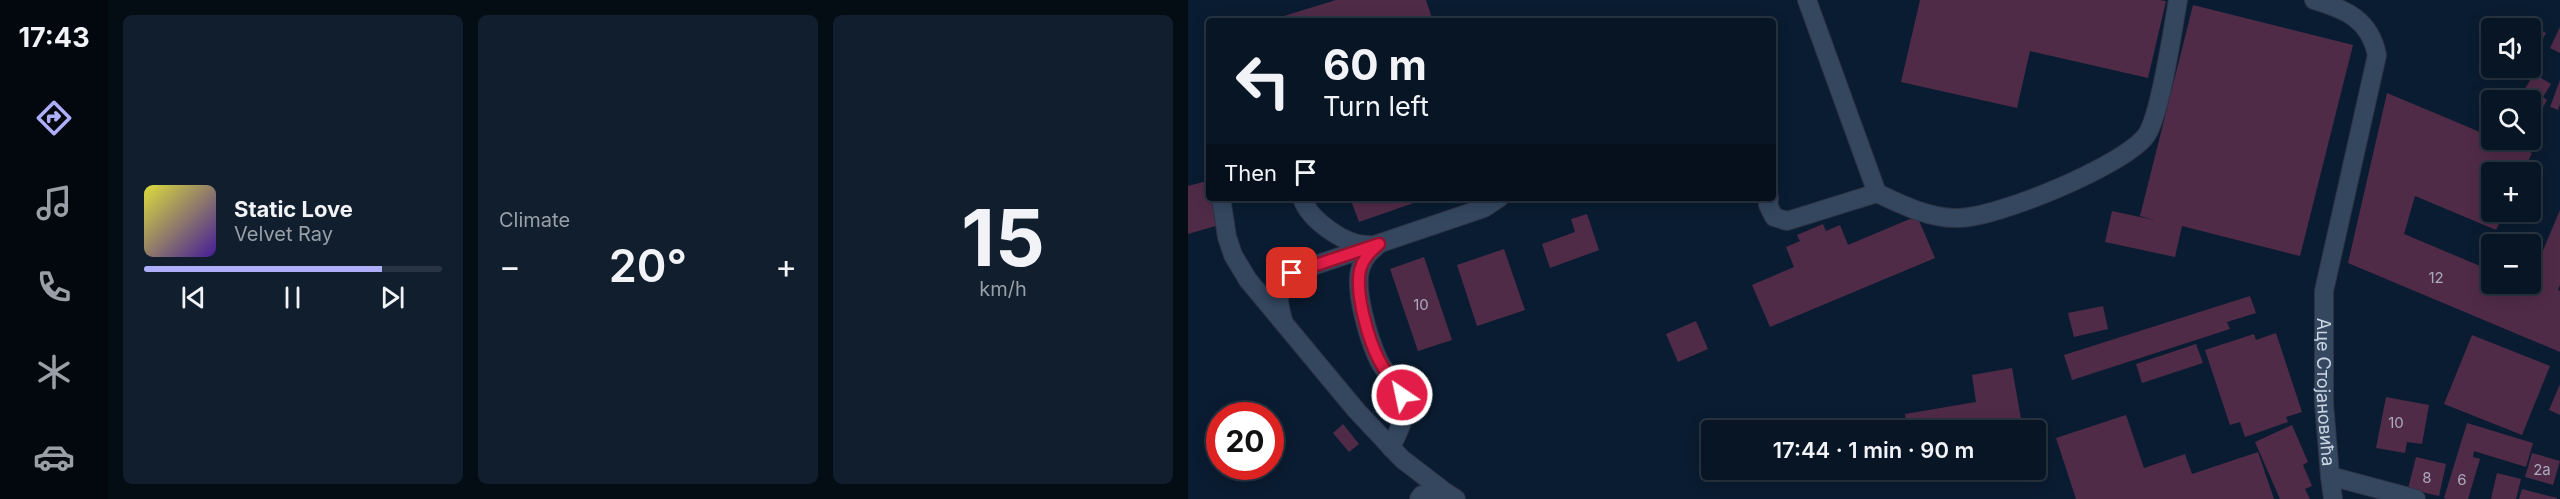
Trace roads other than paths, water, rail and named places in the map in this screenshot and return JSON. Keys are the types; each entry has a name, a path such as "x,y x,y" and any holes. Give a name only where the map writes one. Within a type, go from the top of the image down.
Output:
{"street":[{"path":"1807,0 1877,193"},
{"path":"1769,201 1768,205 1774,217 1787,221 1877,193 1913,210 1959,218 1998,211 2113,163 2146,136 2156,115 2178,0"},
{"name":"Аце Стојановића","path":"2314,0 2328,4 2362,21 2374,38 2377,55 2324,291 2324,403 2330,476 2416,499"},
{"path":"1221,201 1227,237 1238,266 1356,410 1391,448 1450,496"},
{"path":"1304,201 1317,218 1343,240 1354,244 1379,244"},
{"path":"1283,322 1277,298 1278,290 1292,273 1484,208 1494,201"},
{"path":"1379,244 1369,252 1360,268 1360,291 1364,315 1378,360 1405,402 1404,413 1391,448"},
{"path":"2330,476 2333,499"},
{"path":"1419,499 1422,495 1450,496"}]}
